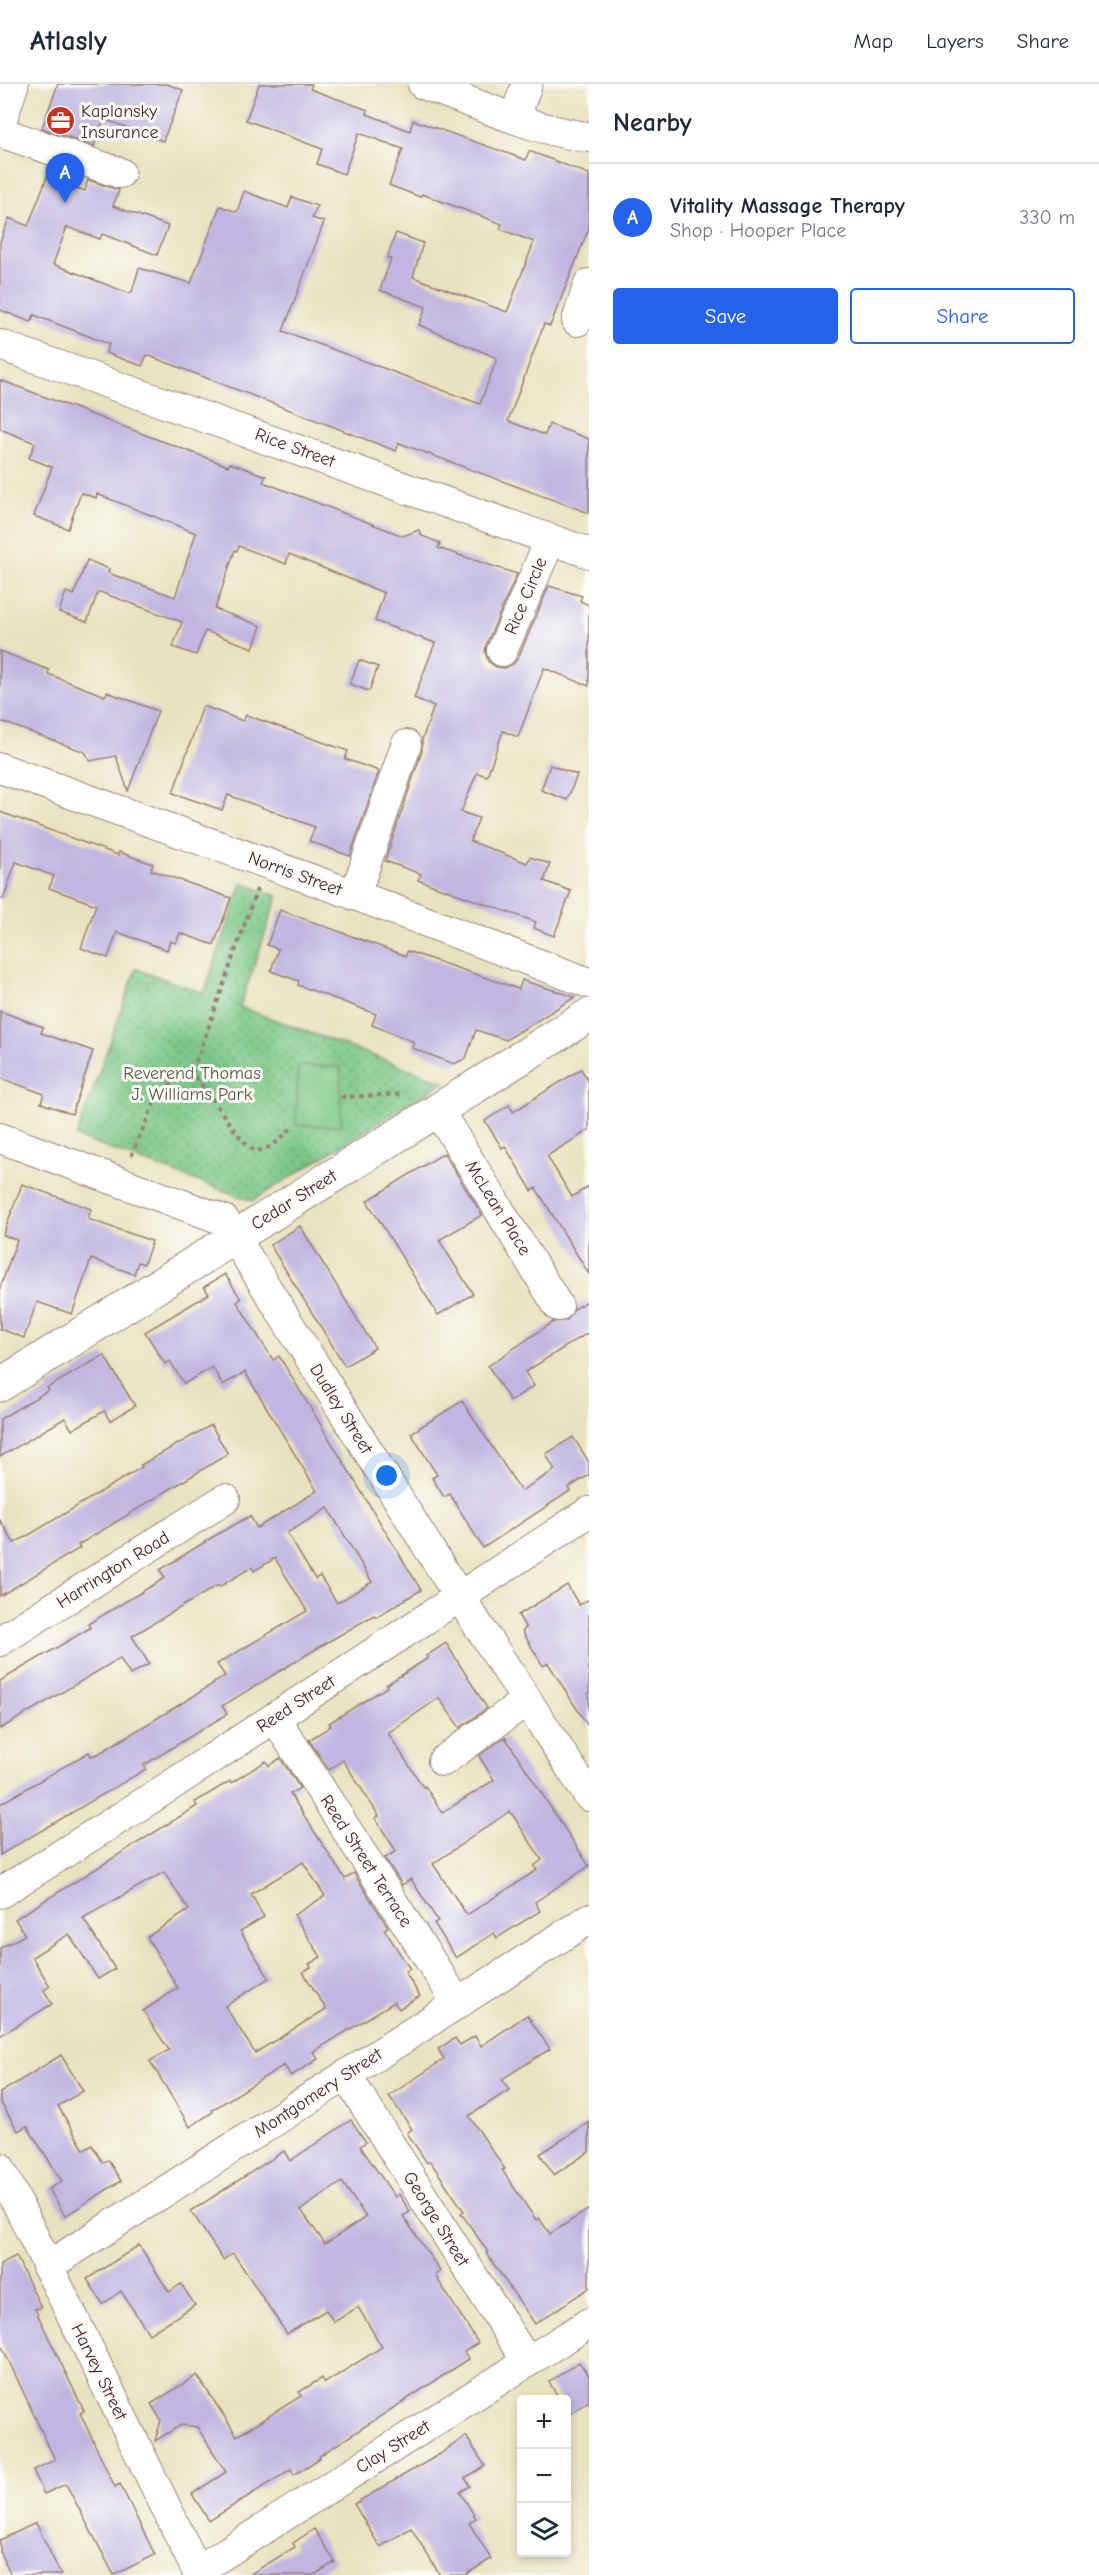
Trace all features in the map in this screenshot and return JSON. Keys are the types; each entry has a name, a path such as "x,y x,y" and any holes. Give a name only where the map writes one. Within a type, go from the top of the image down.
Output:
{"street":[{"path":"0,120 12,84"},
{"path":"423,84 515,117 589,137"},
{"path":"515,117 527,84"},
{"path":"0,132 120,173"},
{"path":"577,321 589,284"},
{"name":"Rice Street","path":"0,345 589,554"},
{"name":"Rice Circle","path":"502,651 550,540"},
{"path":"355,895 406,745"},
{"name":"Norris Street","path":"0,768 355,895 589,983"},
{"name":"Cedar Street","path":"0,1385 235,1238 425,1103 589,1015"},
{"name":"McLean Place","path":"425,1103 558,1306"},
{"name":"Dudley Street","path":"0,1138 224,1220 460,1597 589,1797"},
{"name":"Harrington Road","path":"0,1641 225,1499"},
{"name":"Reed Street","path":"0,1893 275,1718 589,1512"},
{"path":"443,1761 527,1700"},
{"name":"Reed Street Terrace","path":"275,1718 458,2004"},
{"name":"Montgomery Street","path":"47,2266 589,1919"},
{"name":"George Street","path":"346,2075 527,2362"},
{"name":"Harvey Street","path":"0,2168 198,2573"},
{"name":"Clay Street","path":"198,2573 589,2323"}],"path":[{"path":"128,1163 158,1094 188,1071 202,1048 258,885"},
{"path":"188,1071 202,1083 256,1152 272,1146 294,1126"},
{"path":"341,1096 425,1103"}],"green space":[{"name":"Reverend Thomas J. Williams Park","path":"242,883 278,896 240,1007 445,1082 252,1201 76,1137 136,969 204,993"},
{"path":"298,1066 341,1067 341,1126 296,1125"}],"building":[{"path":"58,84 167,84 183,90 163,141 104,119 94,146 42,128"},
{"path":"259,84 312,84 310,89 368,110 367,114 410,131 413,120 526,160 529,151 589,174 589,228 550,326 544,324 508,421 545,435 549,424 589,439 589,513 399,443 396,451 147,355 142,366 106,353 109,344 34,315 31,322 0,310 0,242 9,218 28,226 47,177 85,191 88,180 119,190 113,206 168,226 157,255 102,234 100,239 67,227 53,264 128,293 132,292 139,268 191,283 220,206 237,212 244,191 288,208 292,197 317,206 312,218 324,222 283,331 480,404 497,358 419,325 426,307 380,290 391,259 387,258 396,233 423,243 413,277 507,312 534,242 500,229 502,224 422,194 420,197 389,185 403,149 359,133 344,174 317,164 322,149 246,120"},
{"path":"0,380 228,466 230,463 266,476 263,482 403,536 419,530 422,536 440,543 438,548 517,574 486,645 485,652 488,661 496,667 505,668 518,658 549,586 582,596 580,601 589,605 589,686 544,668 518,737 503,731 487,776 477,773 461,812 479,818 470,841 527,863 530,857 550,864 544,881 571,891 554,936 534,928 536,922 418,880 421,874 385,861 422,751 422,740 434,706 414,698 435,643 375,621 384,593 289,554 286,564 239,546 237,551 235,550 215,609 261,626 253,648 205,631 196,655 173,647 182,622 100,592 98,592 87,622 59,612 66,592 74,595 87,560 109,569 108,573 175,597 196,533 97,494 96,498 81,493 68,529 34,516 52,467 29,458 35,443 0,429"},
{"path":"0,651 49,670 48,674 105,696 107,692 158,711 128,791 116,756 90,761 85,752 0,721"},
{"path":"359,660 378,667 369,691 350,684"},
{"path":"203,706 243,721 246,715 348,751 345,759 379,771 350,856 309,841 315,827 228,795 222,810 173,793"},
{"path":"550,765 577,775 567,800 541,790"},
{"path":"0,812 118,855 119,852 153,864 151,870 231,898 214,945 180,933 176,943 170,941 167,950 117,932 108,958 81,948 96,905 49,888 54,876 16,862 3,899 0,899"},
{"path":"280,910 406,956 407,951 519,989 522,980 575,997 506,1040 476,1030 466,1058 454,1064 412,1048 414,1042 372,1025 376,1014 298,985 299,981 271,971 278,949 267,945"},
{"path":"0,1011 43,1027 41,1033 93,1051 72,1114 41,1103 44,1094 0,1078"},
{"path":"581,1069 589,1082 589,1130 547,1156 572,1197 589,1186 589,1274 536,1188 532,1191 505,1146 502,1148 485,1121 509,1105 513,1112"},
{"path":"444,1153 482,1215 439,1240 473,1294 438,1315 367,1201"},
{"path":"22,1184 91,1209 88,1219 152,1241 144,1264 138,1262 134,1274 91,1259 72,1314 37,1302 24,1338 0,1329 0,1288 17,1240 3,1235"},
{"path":"300,1226 375,1348 345,1366 270,1245"},
{"path":"225,1274 241,1299 237,1302 273,1360 279,1356 421,1590 376,1617 374,1615 222,1706 227,1714 144,1765 146,1769 0,1855 0,1804 89,1752 91,1756 98,1754 189,1699 225,1676 217,1664 307,1611 275,1558 254,1571 252,1567 219,1587 218,1585 132,1636 149,1664 130,1675 120,1658 0,1729 0,1681 90,1628 88,1624 165,1578 160,1570 216,1535 250,1516 257,1528 317,1491 245,1372 223,1385 212,1367 184,1384 170,1361 165,1364 145,1332 209,1294 204,1287","holes":["328,1508 372,1582 337,1603 320,1576 315,1579 287,1533"]},
{"path":"589,1300 589,1332 525,1372 534,1386 510,1401 488,1366 553,1322 567,1320 574,1309"},
{"path":"104,1355 135,1406 110,1421 104,1411 72,1430 65,1418 0,1457 0,1419"},
{"path":"462,1401 521,1491 555,1470 546,1454 573,1437 589,1462 589,1475 568,1488 570,1491 483,1548 450,1494 444,1497 432,1478 437,1475 411,1433"},
{"path":"211,1425 228,1454 78,1545 80,1548 0,1596 0,1520 14,1543"},
{"path":"567,1585 579,1605 589,1599 589,1728 548,1663 543,1666 522,1631 526,1628 518,1615"},
{"path":"446,1643 487,1708 460,1728 439,1698 388,1733 442,1813 494,1780 479,1756 505,1737 589,1866 535,1902 540,1911 497,1938 494,1933 456,1958 434,1923 438,1921 411,1879 402,1885 385,1858 396,1851 375,1818 379,1816 343,1760 329,1770 309,1740 331,1726 329,1723 428,1658 426,1656","holes":["510,1811 542,1860 534,1866 537,1870 467,1915 433,1864"]},
{"path":"280,1758 300,1788 290,1794 345,1879 354,1873 388,1927 384,1929 410,1969 405,1972 420,1996 399,2009 394,2002 313,2052 318,2059 291,2076 284,2065 212,2110 213,2112 190,2127 150,2061 169,2050 143,2011 178,1988 147,1937 189,1910 164,1872 83,1918 115,1969 98,1979 69,1934 32,1957 50,1986 44,1990 52,2004 0,2036 0,1948 25,1935 15,1919 197,1806 195,1802 266,1761 269,1766","holes":["303,1862 325,1896 294,1915 321,1957 309,1964 311,1967 303,1972 326,2009 255,2053 225,2006 269,1978 240,1931 264,1917 251,1894"]},
{"path":"527,2015 550,2049 502,2079 509,2090 469,2116 536,2220 539,2218 550,2234 589,2209 589,2288 535,2324 486,2253 488,2252 461,2213 464,2211 430,2161 427,2163 407,2133 412,2129 389,2096 444,2059 438,2049 455,2038 460,2045 475,2036 481,2046"},
{"path":"61,2055 83,2091 58,2106 84,2150 92,2145 103,2163 108,2160 121,2181 65,2216 49,2189 62,2181 27,2126 18,2131 0,2101 0,2093"},
{"path":"351,2120 366,2142 360,2146 395,2197 399,2194 410,2212 403,2216 440,2271 435,2275 478,2343 464,2352 469,2359 319,2456 320,2458 294,2475 291,2469 209,2521 192,2494 226,2472 197,2427 181,2425 155,2441 161,2420 151,2404 197,2375 237,2436 301,2396 299,2392 322,2378 325,2383 382,2347 358,2307 334,2322 326,2310 287,2334 233,2253 223,2260 191,2211 284,2151 290,2161","holes":["342,2182 366,2217 325,2244 301,2210"]},
{"path":"589,2122 589,2152 554,2175 540,2154"},
{"path":"139,2245 169,2292 181,2284 195,2305 149,2334 121,2291 103,2304 87,2279"},
{"path":"16,2256 41,2307 35,2309 84,2411 80,2413 115,2487 120,2484 155,2555 114,2575 66,2484 44,2494 33,2470 55,2460 0,2342 0,2264"},
{"path":"579,2362 589,2376 589,2401 571,2413 571,2395 557,2395 549,2382"},
{"path":"466,2436 485,2466 465,2478 470,2486 460,2492 476,2518 469,2523 491,2559 465,2575 440,2575 411,2528 380,2547 354,2504 440,2454"},
{"path":"36,2523 61,2575 11,2575 0,2553 0,2540"},
{"path":"314,2529 335,2562 314,2575 249,2575 295,2547 293,2543"}],"place":[{"name":"Kaplansky Insurance","path":"60,121"},
{"name":"Vitality Massage Therapy","path":"65,203"}]}
